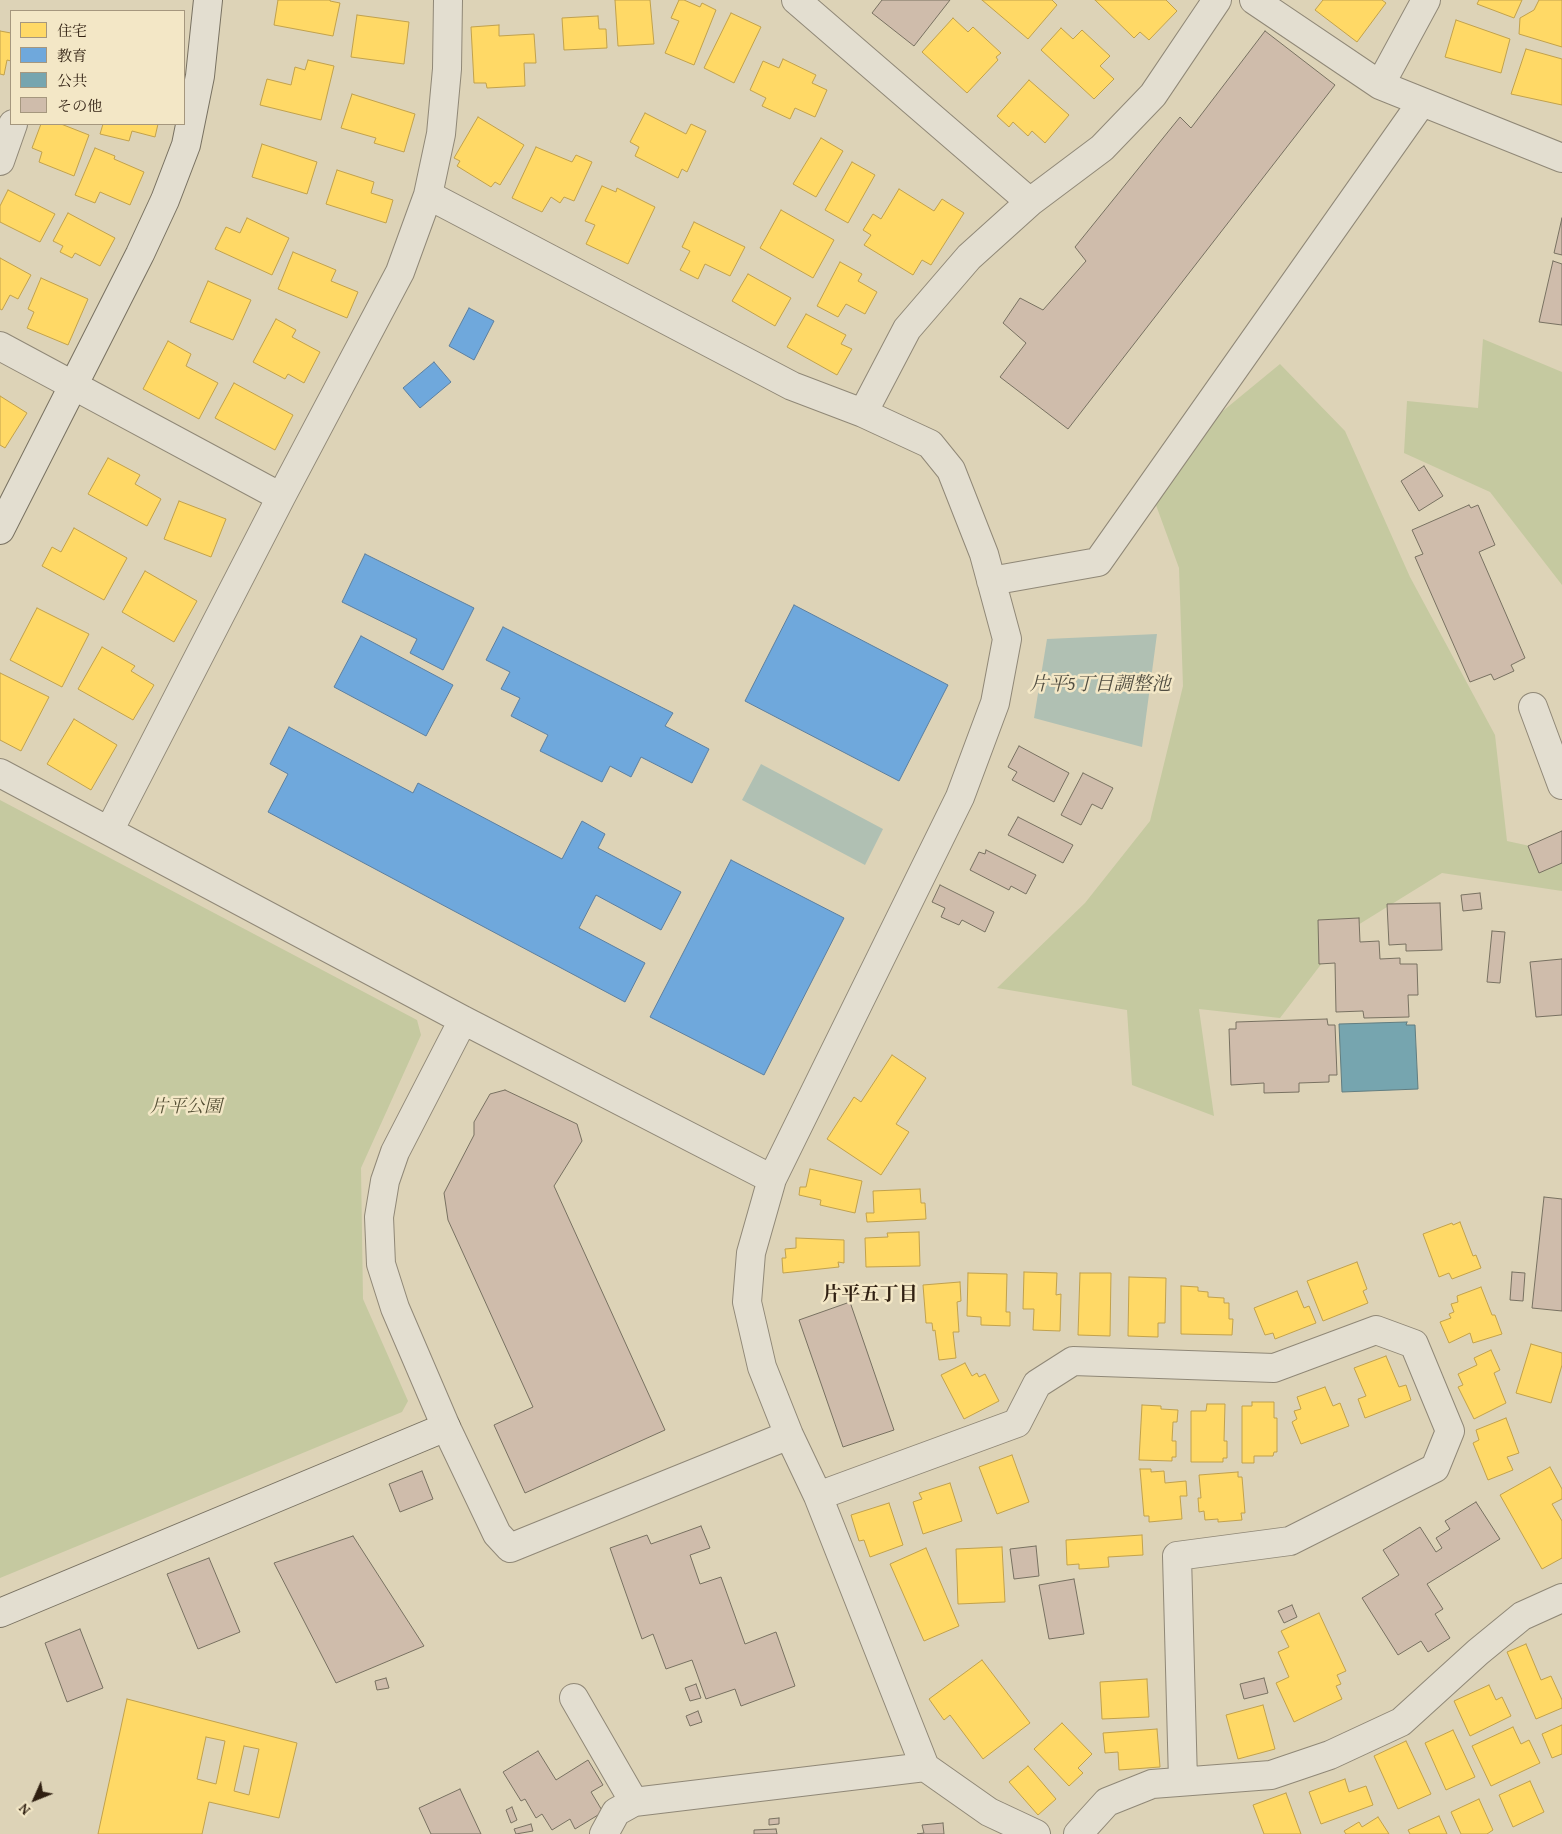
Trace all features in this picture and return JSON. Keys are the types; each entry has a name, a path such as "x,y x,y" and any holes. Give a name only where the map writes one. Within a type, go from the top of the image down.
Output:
{"street":[{"path":"0,530 75,385 165,200 186,145 200,76 208,0"},
{"path":"109,831 281,496 400,272 428,195 441,134 447,69 448,0"},
{"path":"796,0 1030,202"},
{"path":"863,413 907,330 969,257 1030,202 1102,148 1153,95 1217,0"},
{"path":"1254,0 1380,85 1562,158"},
{"path":"1380,85 1426,0"},
{"path":"991,581 1098,562 1422,102"},
{"path":"0,161 13,125"},
{"path":"428,195 792,386 863,413 930,444 950,470 984,554 1007,639 995,703 956,806 772,1179 751,1253 747,1302 762,1366 788,1435 818,1496 925,1767 989,1812 1036,1834"},
{"path":"0,346 281,496"},
{"path":"1533,707 1562,785"},
{"path":"0,773 463,1020 772,1179"},
{"path":"463,1020 395,1152 385,1181 379,1217 381,1264 395,1308 446,1427 497,1534 510,1548 788,1435"},
{"path":"818,1496 1017,1423 1037,1384 1072,1360 1274,1368 1376,1330 1414,1344 1450,1430 1435,1468 1290,1541 1177,1556 1183,1781"},
{"path":"0,1613 446,1427"},
{"path":"1078,1834 1107,1802 1152,1784 1271,1776 1330,1755 1402,1722 1478,1652 1522,1616 1562,1598"},
{"path":"574,1698 634,1802"},
{"path":"604,1834 616,1812 634,1802 925,1767"}],"green space":[{"path":"1483,339 1562,372 1562,585 1490,492 1404,453 1407,401 1478,408"},
{"path":"1280,364 1345,431 1410,577 1495,735 1507,841 1562,853 1562,891 1442,873 1345,933 1280,1018 1199,1009 1214,1116 1132,1085 1127,1010 997,988 1085,903 1150,821 1183,686 1179,568 1145,475"},
{"name":"片平公園","path":"0,800 417,1020 421,1035 361,1168 363,1299 408,1401 402,1412 0,1578"}],"water":[{"name":"片平5丁目調整池","path":"1157,634 1142,747 1034,718 1047,639"},
{"path":"761,764 883,829 865,865 742,800"}],"building: 住宅":[{"path":"278,0 330,0 340,3 333,36 274,25"},
{"path":"615,0 650,0 654,44 618,46"},
{"path":"679,0 684,0 700,7 702,3 716,10 694,65 665,53 679,21 671,18"},
{"path":"982,0 1052,0 1057,5 1028,39"},
{"path":"1095,0 1166,0 1177,11 1149,40 1140,32 1134,38"},
{"path":"1323,0 1382,0 1386,3 1357,42 1315,10"},
{"path":"1479,0 1522,0 1514,18 1477,4"},
{"path":"1539,0 1562,0 1562,47 1519,34 1520,18 1534,10"},
{"path":"731,13 761,27 734,83 704,68"},
{"path":"357,15 409,22 404,64 351,57"},
{"path":"598,16 599,29 606,29 607,48 564,50 562,18"},
{"path":"953,18 968,32 973,27 1001,53 996,57 998,60 967,93 922,52"},
{"path":"1456,20 1510,39 1501,73 1445,57"},
{"path":"499,25 499,36 534,34 536,63 524,63 525,86 487,88 486,83 474,83 471,27"},
{"path":"1061,28 1073,39 1082,30 1110,56 1100,66 1114,79 1094,99 1041,50"},
{"path":"0,31 10,33 10,61 7,60 4,75 0,74"},
{"path":"1526,49 1562,59 1562,105 1511,94"},
{"path":"783,59 816,75 812,83 827,90 815,117 795,108 790,119 762,106 766,98 750,90 763,61 779,68"},
{"path":"308,60 334,66 321,120 260,105 267,79 291,85 295,67 305,70"},
{"path":"1029,80 1069,115 1045,143 1032,131 1028,136 1013,122 1009,127 997,116"},
{"path":"352,94 415,114 404,152 374,143 376,138 341,128"},
{"path":"645,113 686,134 691,124 706,131 687,172 682,169 678,178 635,156 639,147 630,142"},
{"path":"478,117 524,145 500,185 495,182 491,187 457,166 460,161 454,158"},
{"path":"41,125 64,125 89,135 74,176 39,162 42,152 32,148"},
{"path":"103,125 158,125 155,137 132,131 129,141 100,134"},
{"path":"821,138 843,151 816,197 793,184"},
{"path":"262,144 317,162 307,194 252,177"},
{"path":"536,147 572,162 576,155 592,162 574,201 564,197 560,203 551,197 542,212 512,198"},
{"path":"95,148 115,156 114,159 144,172 130,205 100,192 95,203 75,195"},
{"path":"852,162 875,175 848,223 825,210"},
{"path":"337,170 374,182 371,193 393,200 386,223 326,204"},
{"path":"602,186 616,192 617,188 655,207 628,264 586,244 595,225 585,221"},
{"path":"899,189 934,211 942,199 964,213 931,265 922,260 913,275 864,245 871,235 863,230 873,214 881,219"},
{"path":"8,190 55,214 40,242 0,222 0,206"},
{"path":"781,210 834,240 813,278 760,248"},
{"path":"68,213 115,238 100,266 75,253 72,258 60,252 63,246 53,241"},
{"path":"247,218 289,238 272,275 215,249 226,227 240,233"},
{"path":"694,222 745,247 730,276 705,264 698,279 680,270 690,251 682,247"},
{"path":"293,252 336,270 331,281 358,292 347,318 278,289"},
{"path":"0,258 31,275 18,299 10,295 2,310 0,309"},
{"path":"840,262 862,274 858,281 877,292 865,314 846,304 838,317 817,306"},
{"path":"748,274 791,298 775,326 732,301"},
{"path":"41,278 88,299 68,345 27,328 34,312 28,309"},
{"path":"208,281 251,300 233,340 190,322"},
{"path":"806,314 846,335 841,344 852,349 837,375 787,347"},
{"path":"276,319 296,330 292,337 320,352 304,383 288,374 285,379 253,362"},
{"path":"168,341 191,354 186,366 218,383 199,419 143,389"},
{"path":"234,383 293,415 275,450 215,418"},
{"path":"0,396 27,413 5,448 0,445"},
{"path":"108,458 140,475 135,484 161,499 147,526 88,494"},
{"path":"179,501 226,519 211,557 164,539"},
{"path":"74,528 127,558 104,600 42,566 52,547 61,552"},
{"path":"145,571 197,601 174,642 122,612"},
{"path":"37,608 89,634 62,687 10,660"},
{"path":"102,647 135,666 131,671 154,685 133,720 78,689"},
{"path":"0,673 49,697 21,751 0,740"},
{"path":"74,719 117,745 91,790 47,764"},
{"path":"892,1055 926,1078 896,1124 909,1132 881,1175 827,1139 854,1097 861,1102"},
{"path":"810,1169 862,1181 855,1213 820,1205 821,1200 799,1195 800,1187 806,1187"},
{"path":"920,1189 921,1203 925,1203 926,1219 867,1222 866,1213 874,1213 873,1191"},
{"path":"1460,1222 1473,1256 1476,1255 1481,1268 1452,1279 1449,1273 1439,1277 1423,1234 1452,1223 1453,1225"},
{"path":"919,1232 920,1266 866,1267 865,1238 888,1237 887,1233"},
{"path":"796,1238 844,1240 844,1263 838,1262 839,1267 783,1273 782,1258 786,1258 785,1249 796,1248"},
{"path":"1357,1262 1367,1289 1363,1291 1368,1303 1323,1321 1307,1281"},
{"path":"1024,1272 1057,1273 1056,1295 1061,1294 1060,1331 1033,1330 1034,1309 1023,1309"},
{"path":"968,1273 1007,1274 1006,1312 1010,1312 1010,1326 981,1325 981,1317 967,1316"},
{"path":"1080,1273 1111,1273 1110,1336 1078,1335"},
{"path":"1129,1277 1166,1278 1165,1323 1158,1323 1158,1337 1128,1336"},
{"path":"960,1282 961,1301 957,1302 959,1332 953,1332 956,1358 939,1360 935,1330 933,1331 932,1323 926,1323 923,1285"},
{"path":"1181,1286 1198,1287 1198,1291 1208,1292 1208,1297 1224,1298 1224,1303 1229,1303 1229,1319 1233,1319 1232,1335 1181,1334"},
{"path":"1481,1287 1502,1334 1473,1343 1470,1333 1449,1343 1440,1322 1451,1318 1449,1314 1454,1312 1451,1304 1458,1302 1457,1296"},
{"path":"1297,1291 1304,1308 1309,1306 1316,1323 1275,1339 1273,1333 1265,1335 1254,1308"},
{"path":"1531,1344 1562,1353 1562,1365 1551,1403 1516,1393"},
{"path":"1491,1350 1500,1370 1494,1373 1506,1403 1474,1419 1458,1387 1463,1385 1458,1374 1477,1365 1474,1358"},
{"path":"1386,1356 1399,1387 1406,1385 1411,1400 1365,1418 1358,1399 1366,1396 1354,1368"},
{"path":"965,1363 972,1376 977,1373 979,1377 985,1374 999,1401 964,1419 941,1375"},
{"path":"1325,1387 1333,1406 1340,1403 1349,1426 1301,1444 1292,1422 1297,1419 1294,1411 1301,1409 1297,1397"},
{"path":"1252,1402 1274,1402 1274,1418 1277,1418 1277,1452 1274,1452 1273,1456 1254,1456 1254,1463 1242,1463 1242,1406 1252,1406"},
{"path":"1207,1404 1225,1404 1224,1441 1227,1441 1227,1458 1223,1458 1223,1462 1191,1462 1191,1411 1206,1411"},
{"path":"1142,1405 1161,1406 1161,1409 1178,1410 1177,1422 1173,1422 1172,1441 1176,1441 1176,1457 1172,1457 1172,1461 1139,1460"},
{"path":"1506,1418 1519,1453 1507,1457 1513,1470 1488,1480 1473,1443 1479,1440 1476,1430"},
{"path":"1012,1455 1029,1502 997,1514 979,1467"},
{"path":"1550,1467 1562,1489 1562,1499 1552,1504 1562,1521 1562,1558 1542,1569 1500,1495"},
{"path":"1140,1469 1151,1469 1151,1472 1164,1471 1165,1483 1186,1481 1187,1496 1180,1496 1182,1519 1149,1522 1149,1516 1144,1516"},
{"path":"1238,1472 1238,1477 1242,1477 1245,1513 1241,1513 1242,1520 1218,1522 1218,1519 1205,1520 1204,1511 1199,1512 1198,1498 1201,1498 1199,1475"},
{"path":"950,1483 962,1521 923,1534 913,1502 922,1499 919,1493"},
{"path":"889,1503 903,1545 870,1557 864,1540 859,1541 851,1515"},
{"path":"1142,1535 1143,1555 1108,1557 1109,1567 1079,1569 1079,1564 1067,1565 1066,1540"},
{"path":"1002,1547 1005,1602 958,1604 956,1549"},
{"path":"926,1548 959,1626 924,1641 890,1564"},
{"path":"1319,1613 1346,1671 1337,1675 1341,1684 1336,1686 1342,1699 1294,1722 1276,1683 1289,1677 1278,1652 1289,1647 1281,1631"},
{"path":"1526,1644 1541,1680 1551,1676 1562,1700 1562,1708 1536,1719 1507,1652"},
{"path":"982,1660 1030,1723 983,1759 950,1715 944,1720 929,1699"},
{"path":"1147,1679 1149,1717 1102,1719 1100,1682"},
{"path":"1489,1685 1496,1700 1502,1697 1511,1716 1470,1736 1454,1701"},
{"path":"127,1699 297,1743 279,1818 209,1802 202,1834 98,1834","holes":["206,1737 225,1741 216,1784 197,1779","244,1746 259,1749 249,1795 234,1791"]},
{"path":"1263,1705 1275,1749 1238,1759 1226,1715"},
{"path":"1062,1723 1092,1754 1078,1768 1083,1773 1069,1786 1034,1749"},
{"path":"1562,1725 1562,1754 1552,1758 1542,1734"},
{"path":"1513,1727 1521,1744 1529,1740 1540,1763 1491,1786 1472,1746"},
{"path":"1157,1729 1160,1767 1119,1770 1118,1752 1105,1753 1103,1733"},
{"path":"1453,1730 1475,1777 1446,1790 1425,1743"},
{"path":"1406,1741 1431,1794 1398,1809 1374,1756"},
{"path":"1028,1766 1056,1799 1038,1815 1009,1782"},
{"path":"1345,1779 1349,1792 1366,1786 1373,1805 1321,1824 1309,1792"},
{"path":"1530,1781 1544,1812 1513,1827 1499,1795"},
{"path":"1286,1793 1301,1834 1264,1834 1253,1805"},
{"path":"1479,1799 1493,1830 1487,1834 1461,1834 1451,1812"},
{"path":"1439,1816 1447,1834 1410,1834 1408,1830"},
{"path":"1378,1817 1389,1834 1346,1834 1344,1831 1359,1822 1362,1827"}],"building: 教育":[{"path":"469,308 494,321 474,360 449,346"},
{"path":"434,362 451,382 420,408 403,388"},
{"path":"365,554 474,608 443,670 410,653 417,639 342,602"},
{"path":"794,605 948,685 899,781 745,701"},
{"path":"503,627 673,713 665,726 709,749 692,783 641,757 631,777 610,766 602,782 540,751 548,735 511,716 520,698 501,689 510,672 486,660"},
{"path":"361,636 453,685 426,736 334,687"},
{"path":"289,727 413,793 418,783 562,859 582,821 605,834 598,848 681,892 661,930 596,895 579,928 645,963 625,1002 268,812 288,774 270,764"},
{"path":"731,860 844,918 764,1075 650,1017"}],"building: 公共":[{"path":"1407,1022 1406,1025 1415,1025 1418,1089 1342,1092 1339,1024"}],"building: その他":[{"path":"882,0 950,0 914,46 872,13"},
{"path":"1265,31 1335,85 1068,429 1000,377 1026,343 1003,323 1020,298 1043,310 1086,261 1075,247 1180,117 1191,128"},
{"path":"1562,218 1562,255 1554,253"},
{"path":"1553,261 1562,264 1562,325 1539,322"},
{"path":"1424,466 1443,496 1419,511 1401,481"},
{"path":"1469,505 1471,508 1478,505 1495,545 1479,552 1525,658 1511,665 1514,671 1494,680 1491,674 1470,682 1415,557 1423,554 1412,530"},
{"path":"1019,746 1069,773 1054,802 1012,780 1017,772 1008,767"},
{"path":"1083,773 1113,788 1102,809 1092,804 1081,825 1061,815"},
{"path":"1018,817 1073,845 1063,863 1008,835"},
{"path":"1562,831 1562,863 1539,873 1528,846"},
{"path":"986,850 1036,875 1026,894 1011,886 1009,890 970,870 979,852 985,854"},
{"path":"940,885 994,912 985,932 962,920 959,925 941,917 945,908 932,902"},
{"path":"1480,893 1482,909 1463,911 1461,895"},
{"path":"1440,903 1442,950 1406,951 1406,944 1389,945 1387,904"},
{"path":"1359,918 1360,942 1379,941 1380,959 1400,958 1400,964 1417,964 1418,995 1408,995 1409,1017 1364,1018 1363,1011 1336,1012 1335,963 1319,964 1318,920"},
{"path":"1492,931 1505,932 1500,983 1487,982"},
{"path":"1562,959 1562,1015 1536,1017 1530,962"},
{"path":"1327,1019 1328,1025 1335,1025 1337,1075 1329,1075 1329,1082 1299,1083 1299,1092 1264,1093 1264,1083 1231,1085 1229,1029 1236,1029 1236,1022"},
{"path":"505,1090 577,1124 582,1141 554,1186 665,1430 525,1493 494,1425 533,1407 448,1220 444,1193 474,1135 474,1122 490,1094"},
{"path":"1544,1197 1562,1199 1562,1311 1532,1308"},
{"path":"1512,1272 1525,1273 1523,1301 1510,1300"},
{"path":"850,1302 894,1430 843,1447 799,1320"},
{"path":"422,1471 433,1499 400,1512 389,1484"},
{"path":"1476,1502 1500,1539 1427,1584 1443,1609 1435,1614 1450,1638 1428,1652 1421,1641 1398,1655 1362,1598 1399,1575 1383,1550 1420,1527 1436,1552 1442,1548 1436,1538 1450,1529 1445,1521"},
{"path":"701,1526 710,1548 690,1555 700,1584 721,1577 745,1644 776,1632 795,1686 741,1706 735,1689 706,1699 692,1660 666,1669 653,1634 642,1639 610,1548 647,1535 651,1544"},
{"path":"353,1536 424,1646 336,1683 274,1563"},
{"path":"1036,1546 1039,1576 1014,1579 1010,1549"},
{"path":"209,1558 240,1632 198,1649 167,1574"},
{"path":"1074,1579 1084,1634 1049,1639 1039,1585"},
{"path":"1292,1605 1297,1617 1284,1623 1278,1611"},
{"path":"80,1629 103,1688 67,1702 45,1643"},
{"path":"386,1678 389,1688 377,1690 375,1681"},
{"path":"1264,1678 1268,1693 1244,1699 1240,1684"},
{"path":"696,1684 701,1698 690,1701 685,1688"},
{"path":"698,1711 702,1722 690,1726 686,1716"},
{"path":"538,1751 556,1780 588,1760 603,1785 591,1792 603,1812 575,1829 570,1819 552,1830 542,1814 536,1818 525,1799 521,1801 503,1772"},
{"path":"460,1789 481,1834 431,1834 419,1808"},
{"path":"512,1807 517,1820 511,1823 506,1810"},
{"path":"779,1818 779,1824 769,1825 769,1819"},
{"path":"943,1823 944,1834 917,1834 924,1833 922,1825"},
{"path":"531,1824 533,1831 516,1834 514,1829"},
{"path":"776,1829 777,1834 754,1834 754,1830"}],"district":[{"name":"片平五丁目","path":"870,1295"}]}
